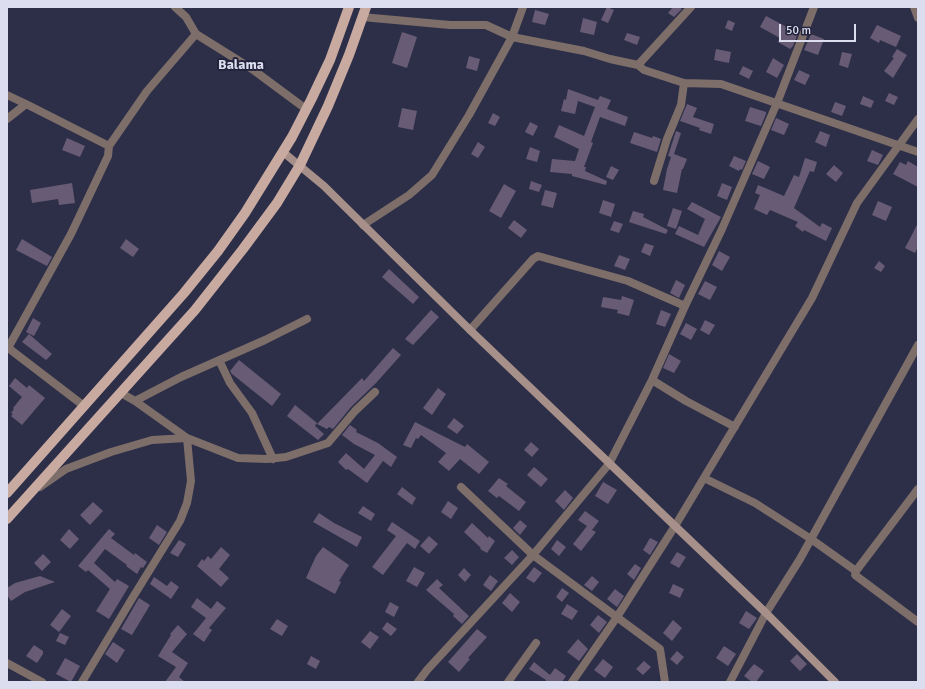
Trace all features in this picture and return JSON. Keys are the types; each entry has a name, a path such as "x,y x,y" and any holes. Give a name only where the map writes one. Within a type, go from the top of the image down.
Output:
{"main road":[{"path":"7,494 160,320 218,251 245,213 283,152 306,109 330,60 349,7"},
{"path":"7,520 194,310 243,249 277,203 300,165 337,84 366,7"}],"street":[{"path":"175,7 186,17 196,34 252,69 306,109"},
{"path":"363,224 409,195 432,175 469,115 512,37 523,7"},
{"path":"638,65 691,7"},
{"path":"418,682 427,670 533,555 610,464 652,380 684,306 722,229 777,103 814,7"},
{"path":"914,7 918,18"},
{"path":"362,18 450,25 486,25 512,37 584,51 610,59 638,65 644,70 684,83 721,84 918,152"},
{"path":"84,406 8,347 71,234 108,156 109,146 147,91 196,34"},
{"path":"654,181 667,139 681,105 684,83"},
{"path":"7,95 109,146"},
{"path":"7,119 26,104"},
{"path":"572,682 617,617 704,478 812,298 857,203 918,119"},
{"path":"283,152 324,186 470,330 766,613 835,682"},
{"path":"470,330 533,259 538,256 628,281 684,306"},
{"path":"135,400 307,320"},
{"path":"730,682 766,613 800,559 918,345"},
{"path":"219,360 230,383 252,413 273,459"},
{"path":"652,380 686,401 735,427"},
{"path":"121,393 135,400 187,438 238,458 273,459 286,457 328,443 355,411 375,392"},
{"path":"32,492 66,469 111,452 152,440 187,438"},
{"path":"82,682 180,521 187,503 191,481 187,438"},
{"path":"704,478 755,503 811,539 856,572 855,575 918,622"},
{"path":"461,487 533,555 660,649 665,682"},
{"path":"856,572 918,490"},
{"path":"508,682 536,643"},
{"path":"7,663 42,682"}],"building":[{"path":"607,7 614,10 608,23 601,20"},
{"path":"673,7 679,7 682,9 674,17 668,13"},
{"path":"535,10 549,14 545,25 532,22"},
{"path":"766,16 798,33 793,46 790,49 778,42 780,38 760,27"},
{"path":"583,18 597,22 594,35 580,32"},
{"path":"728,20 735,23 732,31 725,28"},
{"path":"877,25 901,36 896,47 880,40 879,43 870,38"},
{"path":"402,32 417,37 407,68 392,63"},
{"path":"627,33 640,37 637,45 624,40"},
{"path":"811,34 824,39 818,55 804,50"},
{"path":"716,49 731,52 729,63 714,60"},
{"path":"897,49 907,55 893,78 884,71 894,58 892,57"},
{"path":"842,52 852,54 848,68 839,65"},
{"path":"469,56 480,59 477,71 466,68"},
{"path":"773,58 784,65 777,78 766,72"},
{"path":"743,66 753,71 749,79 739,74"},
{"path":"799,70 810,75 805,85 794,80"},
{"path":"568,89 598,100 600,96 611,100 607,109 628,117 625,126 600,117 591,142 593,143 584,167 586,167 585,171 607,181 606,185 572,176 572,174 550,172 552,159 575,161 579,149 554,137 559,125 584,136 595,107 578,101 575,114 561,111 564,99 566,100"},
{"path":"889,93 898,97 894,105 885,101"},
{"path":"863,96 874,101 871,108 860,104"},
{"path":"835,102 846,106 842,116 831,112"},
{"path":"687,104 697,108 693,117 714,124 711,134 699,130 700,128 680,121"},
{"path":"750,107 766,112 761,126 745,121"},
{"path":"402,108 417,111 413,130 398,127"},
{"path":"493,113 500,117 495,126 488,123"},
{"path":"776,118 789,124 784,135 771,130"},
{"path":"530,122 538,126 533,136 525,132"},
{"path":"676,131 681,133 674,154 687,159 682,169 677,193 663,190 671,157 668,156"},
{"path":"820,131 830,135 826,147 815,142"},
{"path":"634,132 652,138 653,136 661,139 657,152 630,143"},
{"path":"67,138 85,146 80,157 62,150"},
{"path":"478,142 485,147 478,158 471,154"},
{"path":"530,147 540,151 537,162 526,159"},
{"path":"872,150 883,155 878,165 867,161"},
{"path":"734,156 746,161 742,170 740,169 739,171 729,166"},
{"path":"805,158 817,162 814,172 810,171 794,208 820,227 822,223 832,228 826,241 804,230 803,232 795,226 798,222 770,210 767,215 754,209 760,195 755,193 758,185 784,196 794,175 799,177"},
{"path":"758,161 770,167 764,179 752,174"},
{"path":"908,161 918,167 918,187 893,174 900,162 906,165"},
{"path":"834,165 843,173 836,182 826,174"},
{"path":"611,166 619,170 613,180 606,177"},
{"path":"531,181 542,185 539,192 529,189"},
{"path":"72,183 75,203 59,205 58,199 32,203 30,190"},
{"path":"722,183 732,187 727,200 717,196"},
{"path":"504,184 516,191 501,218 489,211"},
{"path":"545,190 557,193 553,208 541,205"},
{"path":"603,200 615,204 611,217 599,213"},
{"path":"878,201 892,207 886,221 872,215"},
{"path":"692,202 721,217 704,247 675,234 679,226 698,235 705,219 687,209"},
{"path":"673,208 682,211 676,229 667,226"},
{"path":"633,211 644,214 643,217 668,230 666,234 629,222"},
{"path":"514,220 527,230 521,238 508,228"},
{"path":"614,221 623,224 619,233 610,230"},
{"path":"918,223 918,247 915,253 905,248"},
{"path":"22,239 52,257 47,266 16,250"},
{"path":"126,239 139,249 133,257 120,248"},
{"path":"645,243 654,246 650,256 641,252"},
{"path":"719,251 730,257 722,271 712,265"},
{"path":"619,255 630,259 625,270 614,266"},
{"path":"879,261 885,266 881,272 874,268"},
{"path":"389,269 419,297 413,304 382,277"},
{"path":"676,280 685,285 679,298 670,293"},
{"path":"705,281 717,287 710,300 698,294"},
{"path":"622,296 634,300 629,316 617,313 618,310 601,307 603,297 621,300"},
{"path":"431,310 439,317 413,345 405,339"},
{"path":"661,310 671,314 665,327 656,324"},
{"path":"33,318 41,323 34,336 26,332"},
{"path":"705,320 715,325 709,335 700,330"},
{"path":"686,323 697,329 691,340 680,334"},
{"path":"29,334 52,354 46,360 22,342"},
{"path":"393,348 401,355 376,383 351,407 333,429 329,427 327,429 317,424 362,378 364,381"},
{"path":"669,354 681,361 674,373 663,368"},
{"path":"239,360 281,394 272,406 232,374 230,371"},
{"path":"15,378 27,388 29,385 45,398 22,425 11,416 13,414 11,413 14,409 13,408 22,397 9,386"},
{"path":"438,388 446,394 432,415 423,408"},
{"path":"295,405 317,423 315,426 324,434 318,440 287,416"},
{"path":"454,418 464,426 457,434 447,427"},
{"path":"415,422 465,447 467,444 489,462 479,474 460,459 449,471 438,462 446,453 421,435 418,439 416,438 411,448 403,445"},
{"path":"350,425 357,430 356,432 378,443 397,457 391,467 383,461 367,483 348,469 346,470 338,462 346,453 364,469 375,455 354,444 342,435"},
{"path":"531,442 539,449 532,457 524,450"},
{"path":"534,467 548,479 541,487 527,475"},
{"path":"499,478 508,484 506,486 526,502 519,511 499,496 497,498 488,491"},
{"path":"603,482 617,490 608,504 595,496"},
{"path":"402,487 416,498 412,505 397,494"},
{"path":"565,490 573,498 564,510 555,501"},
{"path":"448,501 458,508 451,519 441,512"},
{"path":"93,502 103,511 90,525 80,515"},
{"path":"363,506 375,514 371,521 358,513"},
{"path":"585,511 599,521 592,530 596,532 581,551 573,544 587,526 578,520"},
{"path":"319,513 334,523 362,537 357,547 313,522"},
{"path":"520,520 527,526 520,535 513,528"},
{"path":"392,522 420,541 415,549 407,543 383,575 372,567 396,536 387,530"},
{"path":"472,523 488,538 489,536 495,541 487,553 480,549 481,548 464,532"},
{"path":"157,525 167,532 159,545 149,538"},
{"path":"69,529 79,539 70,549 60,540"},
{"path":"109,529 115,534 111,538 134,555 135,553 147,562 143,568 141,567 137,574 105,549 94,563 115,582 117,579 129,586 109,619 96,611 110,589 88,570 86,572 78,566"},
{"path":"429,536 438,544 429,554 420,546"},
{"path":"650,538 658,542 650,555 643,550"},
{"path":"179,540 186,544 178,557 170,553"},
{"path":"557,540 566,547 559,556 551,549"},
{"path":"221,547 230,555 219,569 229,578 221,587 197,566 202,559 204,561 208,556 211,559"},
{"path":"323,547 349,565 339,581 341,582 335,594 306,578 316,556"},
{"path":"512,550 519,557 512,565 504,558"},
{"path":"677,552 686,557 679,568 670,563"},
{"path":"43,554 51,562 42,571 34,563"},
{"path":"635,564 641,568 634,580 627,574"},
{"path":"414,567 425,573 417,587 406,581"},
{"path":"534,567 542,573 534,583 526,578"},
{"path":"464,568 471,575 465,582 458,575"},
{"path":"490,575 498,581 491,591 483,585"},
{"path":"40,576 55,582 25,592 11,601 7,595 7,588 15,583"},
{"path":"592,576 599,582 592,591 584,585"},
{"path":"154,577 167,586 171,581 179,587 171,599 150,584"},
{"path":"437,579 443,585 439,588 469,616 462,624 453,616 454,614 426,590"},
{"path":"673,584 684,589 680,598 669,593"},
{"path":"562,588 569,593 562,602 556,597"},
{"path":"615,589 624,596 617,607 607,599"},
{"path":"510,593 520,602 512,612 502,603"},
{"path":"139,598 150,605 132,635 121,629"},
{"path":"197,598 211,609 217,601 226,608 209,628 212,630 204,642 193,634 206,618 191,607"},
{"path":"390,602 399,607 394,617 385,612"},
{"path":"567,604 578,611 572,620 561,614"},
{"path":"62,609 71,616 59,632 50,625"},
{"path":"746,611 757,618 749,629 739,623"},
{"path":"598,615 607,622 599,633 590,625"},
{"path":"277,619 288,626 282,636 270,629"},
{"path":"673,620 682,628 672,641 663,633"},
{"path":"387,622 397,629 391,636 382,629"},
{"path":"178,625 187,634 172,652 188,663 179,677 185,682 165,682 176,667 158,656 171,635 170,634"},
{"path":"477,629 487,637 468,658 470,659 459,672 448,662"},
{"path":"370,631 379,637 370,649 361,642"},
{"path":"60,633 69,637 65,645 56,641"},
{"path":"578,639 588,649 579,661 567,652"},
{"path":"113,642 125,650 117,663 105,654"},
{"path":"34,645 43,651 43,654 37,663 26,656"},
{"path":"724,646 736,654 728,666 716,658"},
{"path":"677,651 684,657 677,665 670,659"},
{"path":"797,654 807,664 800,671 790,661"},
{"path":"311,656 320,661 316,669 307,664"},
{"path":"65,658 80,666 71,682 56,674"},
{"path":"603,659 613,667 605,678 594,670"},
{"path":"644,661 651,667 643,675 636,669"},
{"path":"534,662 550,675 555,668 566,676 562,682 545,682 546,680 529,669"},
{"path":"754,664 764,671 756,682 752,682 744,676"}],"district":[{"name":"Balama","path":"241,65"}]}
